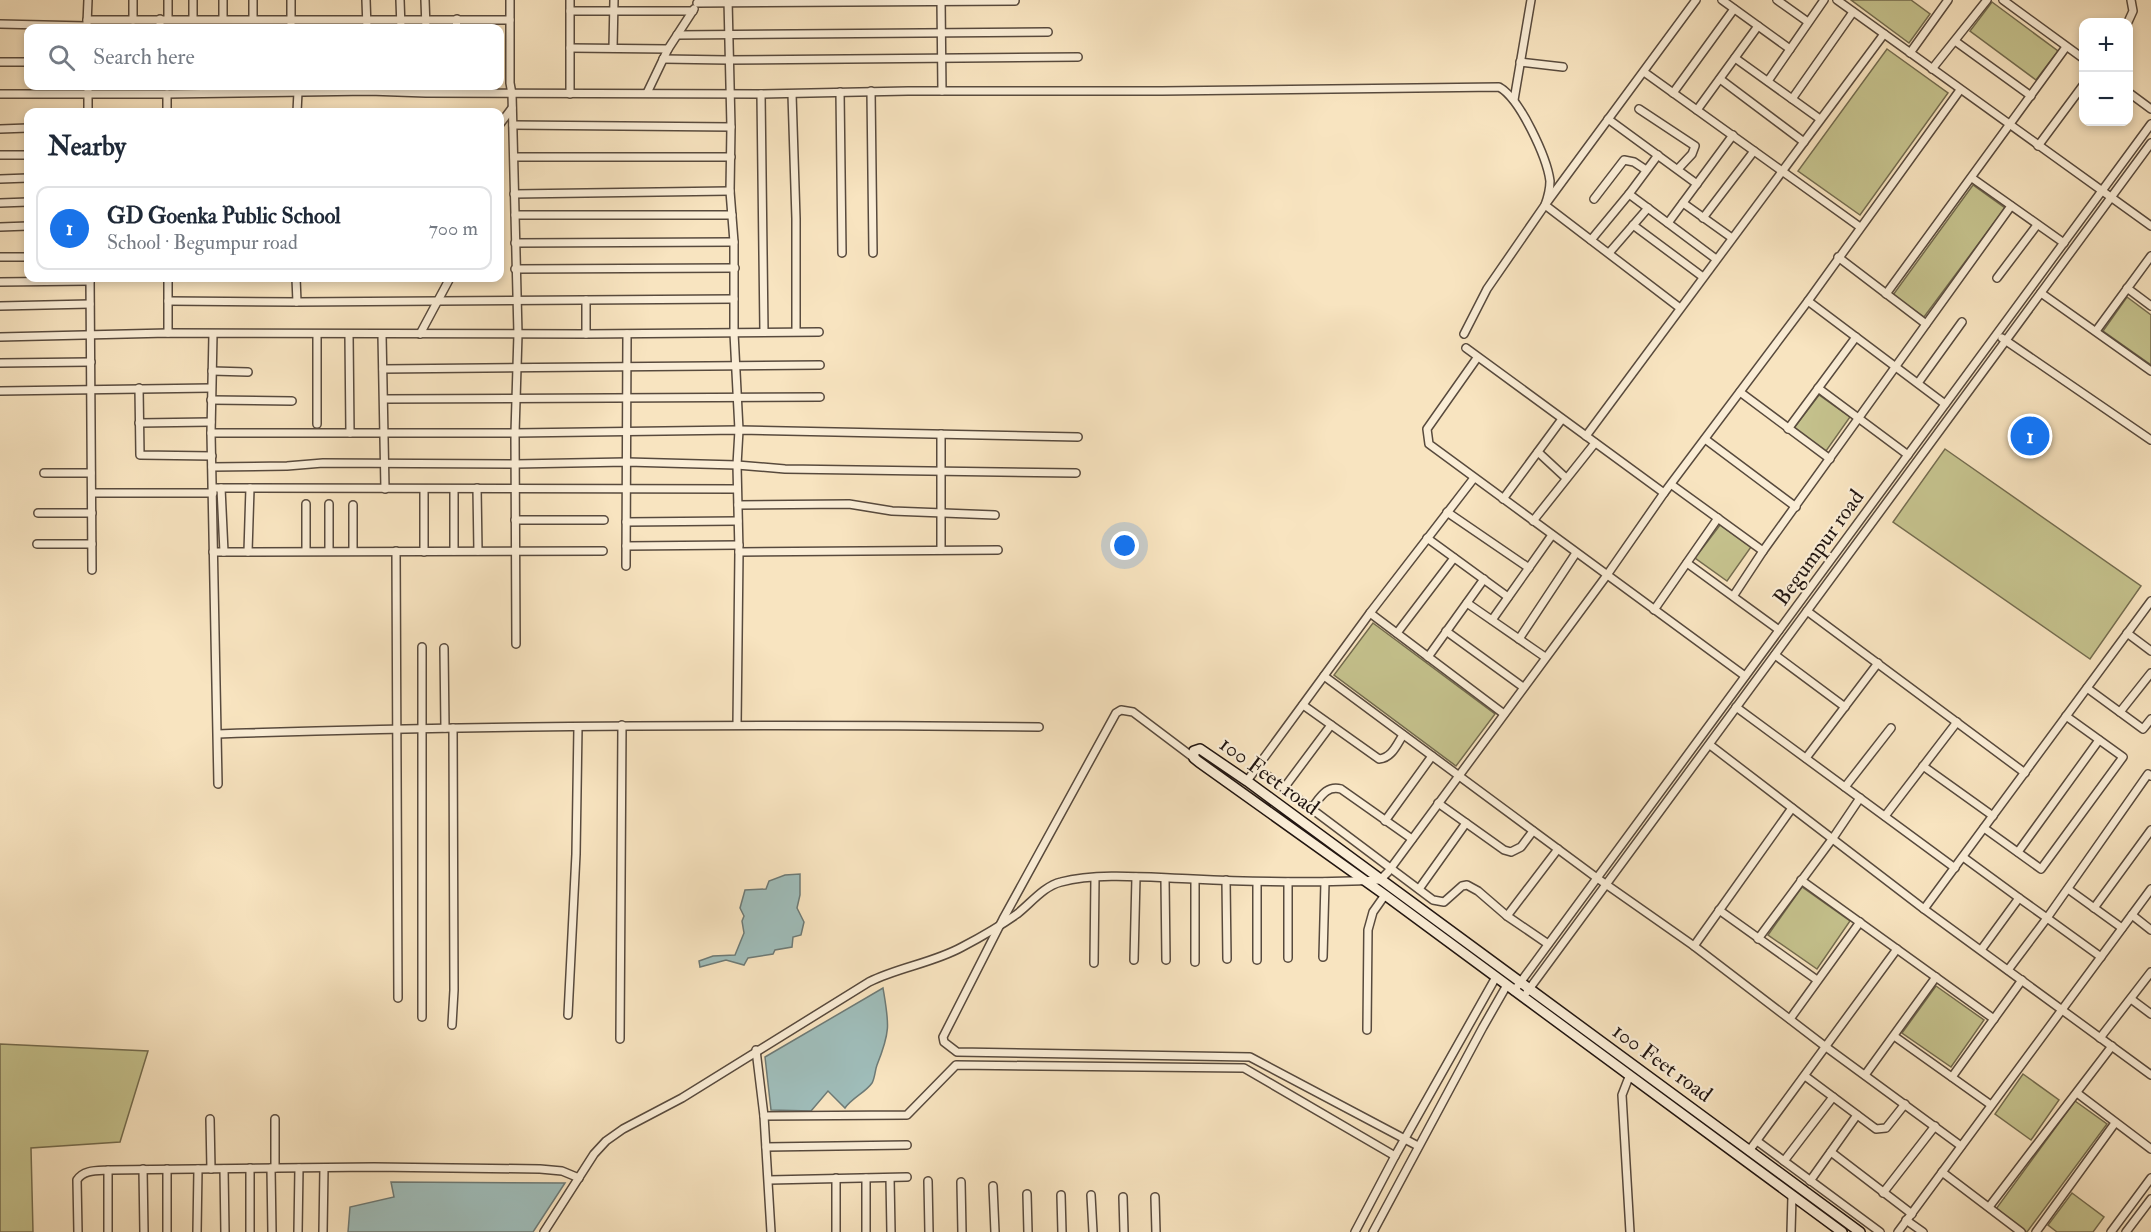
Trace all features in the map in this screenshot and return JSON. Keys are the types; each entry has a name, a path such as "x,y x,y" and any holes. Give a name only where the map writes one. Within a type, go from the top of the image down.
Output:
{"street":[{"path":"87,24 88,0"},
{"path":"133,20 134,0"},
{"path":"168,0 168,20"},
{"path":"193,0 193,20"},
{"path":"223,0 223,19"},
{"path":"253,0 254,19"},
{"path":"291,0 291,24"},
{"path":"366,0 367,24"},
{"path":"400,0 401,24"},
{"path":"425,0 426,24"},
{"path":"510,0 510,83 518,334 515,433 516,644"},
{"path":"570,0 570,94"},
{"path":"613,48 614,0"},
{"path":"666,0 666,10"},
{"path":"1514,100 1531,0"},
{"path":"1464,334 1487,290 1545,205 1696,0"},
{"path":"1722,0 1790,49"},
{"path":"1777,0 1808,22"},
{"path":"1768,81 1824,0"},
{"path":"1837,0 2151,226"},
{"path":"1932,69 1987,0"},
{"path":"2003,0 2079,56"},
{"path":"2130,18 2133,11 2131,0"},
{"path":"941,1 942,91"},
{"path":"647,93 668,49 698,2 1015,1"},
{"path":"728,2 730,191 735,268 734,333 739,430 737,725"},
{"path":"1910,53 1944,2"},
{"path":"1673,93 1734,9"},
{"path":"570,11 693,11"},
{"path":"1792,99 1853,12"},
{"path":"96,24 133,20 223,19 510,20"},
{"path":"323,19 323,24"},
{"path":"456,24 457,20"},
{"path":"0,24 24,24"},
{"path":"1697,110 1758,26"},
{"path":"677,35 1048,32"},
{"path":"1586,436 1884,34"},
{"path":"1955,41 2031,96"},
{"path":"1886,294 2066,47"},
{"path":"570,48 668,49"},
{"path":"663,59 1078,57"},
{"path":"1735,58 1820,119"},
{"path":"0,62 24,62"},
{"path":"1520,62 1563,68"},
{"path":"1644,72 1860,227"},
{"path":"1720,79 1803,142"},
{"path":"454,90 512,94 792,94 942,91 1162,92 1491,86 1506,90 1533,134 1545,161 1550,188 1545,205"},
{"path":"88,90 88,108"},
{"path":"162,90 166,108"},
{"path":"0,94 163,94 293,90 296,108"},
{"path":"544,1232 594,1154 623,1129 682,1098 868,982 900,968 959,949 1017,914 1051,886 1060,882 1136,877 1257,882 1380,880 1607,575 1960,90"},
{"path":"2038,146 2079,91"},
{"path":"840,92 842,253"},
{"path":"871,92 873,253"},
{"path":"760,94 764,332"},
{"path":"792,94 796,219 796,331"},
{"path":"2133,96 2151,109"},
{"path":"504,119 512,108"},
{"path":"1639,109 1695,146 1692,154 1678,170"},
{"path":"1608,119 1697,184"},
{"name":"Begumpur road","path":"1373,1232 1418,1146 1510,988 1521,981 2151,124"},
{"path":"513,125 731,127"},
{"path":"0,129 24,128"},
{"path":"1668,223 1732,135"},
{"name":"Begumpur road","path":"1524,997 2151,143"},
{"path":"1703,218 1754,151"},
{"path":"0,155 24,155"},
{"path":"1591,240 1658,155"},
{"path":"514,157 731,157"},
{"path":"1594,199 1624,160 1634,162 1646,170"},
{"path":"0,179 24,178"},
{"path":"1972,178 2064,243"},
{"path":"514,194 730,191"},
{"path":"1629,194 1716,259"},
{"path":"0,203 24,202"},
{"path":"1683,203 1732,238"},
{"path":"1545,205 1680,308"},
{"path":"1734,595 1763,551 2011,206"},
{"path":"1609,253 1648,208"},
{"path":"514,215 732,215"},
{"path":"1633,225 1703,278"},
{"path":"1997,278 2037,225"},
{"path":"0,227 24,226"},
{"path":"515,243 734,242"},
{"path":"2096,332 2151,256"},
{"path":"0,257 24,257"},
{"path":"1838,257 1926,324"},
{"path":"515,269 735,268"},
{"path":"0,282 24,281"},
{"path":"90,282 92,570"},
{"path":"168,282 168,333"},
{"path":"296,282 297,302"},
{"path":"420,334 448,282"},
{"path":"2127,288 2151,306"},
{"path":"2041,293 2151,371"},
{"path":"168,301 437,302 734,299"},
{"path":"586,300 586,334"},
{"path":"1808,301 1945,404"},
{"path":"0,306 90,304"},
{"path":"1918,383 1962,322"},
{"path":"0,337 168,333 382,335 819,332"},
{"path":"213,334 211,432 218,784"},
{"path":"317,334 317,424"},
{"path":"626,566 627,334"},
{"path":"1997,334 2151,440"},
{"path":"349,335 350,433"},
{"path":"382,335 385,489"},
{"path":"1788,429 1856,337"},
{"path":"1466,348 1665,494"},
{"path":"1477,358 1427,429 1426,437 1429,444 1745,676"},
{"path":"0,363 90,362"},
{"path":"383,369 820,365"},
{"path":"212,371 248,372"},
{"path":"139,388 139,454 141,456 212,456"},
{"path":"0,391 211,388"},
{"path":"1818,388 1908,455"},
{"path":"1740,392 1830,459"},
{"path":"384,399 819,398"},
{"path":"211,400 292,400"},
{"path":"1503,500 1562,419"},
{"path":"139,423 211,422"},
{"path":"211,432 515,433 739,430 1078,437"},
{"path":"941,435 941,550"},
{"path":"1705,440 1796,507"},
{"path":"1533,521 1595,443"},
{"path":"1538,452 1566,478"},
{"path":"212,467 315,463 627,462 737,465 785,469 1076,472"},
{"path":"44,473 91,473"},
{"path":"1247,781 1370,613 1474,478"},
{"path":"1672,485 1763,551"},
{"path":"92,493 221,488 737,489"},
{"path":"221,488 224,552"},
{"path":"248,552 250,488"},
{"path":"424,489 424,552"},
{"path":"454,489 454,551"},
{"path":"477,489 478,551"},
{"path":"306,504 306,551"},
{"path":"329,504 329,551"},
{"path":"353,504 353,551"},
{"path":"738,505 849,504 892,511 995,515"},
{"path":"1447,512 1529,568"},
{"path":"38,513 92,513"},
{"path":"1654,610 1718,518"},
{"path":"515,520 604,520"},
{"path":"626,522 738,521"},
{"path":"1492,620 1552,535"},
{"path":"1427,538 1508,597"},
{"path":"37,544 92,544"},
{"path":"626,546 998,550"},
{"path":"213,552 603,550"},
{"path":"396,551 398,998"},
{"path":"1519,639 1576,553"},
{"path":"1397,633 1454,558"},
{"path":"1687,563 1734,595 1779,630"},
{"path":"1428,657 1484,579"},
{"path":"1924,909 2151,601"},
{"path":"1467,603 1545,657"},
{"path":"1807,611 2025,772"},
{"path":"1370,613 1504,714"},
{"path":"1446,632 1523,687"},
{"path":"2127,633 2151,651"},
{"path":"422,647 422,1017"},
{"path":"444,648 449,728 454,990 452,1025"},
{"path":"1774,655 1845,707"},
{"path":"1806,758 1878,663"},
{"path":"2120,712 2151,673"},
{"path":"1324,676 1596,878 1694,946 1961,1146"},
{"path":"2087,688 2143,729 2151,719"},
{"path":"1303,705 1379,759 1391,753 1403,735"},
{"path":"1736,707 1955,868"},
{"path":"1194,758 1133,712 1121,710 1116,713 1001,924 943,1037 949,1047 957,1052 1250,1057 1418,1146"},
{"path":"1984,828 2040,869 2123,756 2066,716"},
{"path":"1712,721 1722,728"},
{"path":"1885,816 1957,722"},
{"path":"218,734 397,728 622,725 1039,727"},
{"path":"620,1039 622,725"},
{"path":"1284,788 1331,725"},
{"path":"568,1015 576,854 578,727"},
{"path":"1845,787 1891,728"},
{"path":"2018,852 2099,740"},
{"path":"1710,745 1924,909 2151,1076"},
{"name":"100 Feet road","path":"1842,1232 1385,895 1194,758 1194,751 1200,748 1247,781 1860,1232"},
{"path":"1385,821 1432,756"},
{"path":"1923,766 1993,816"},
{"path":"1257,768 1439,903 1444,902 1457,889 1467,885 1548,944"},
{"path":"2008,970 2150,773"},
{"path":"1311,809 1327,789 1337,788 1412,839"},
{"path":"1758,939 1860,798"},
{"path":"1438,803 1504,850 1511,852 1521,847 1533,831"},
{"path":"1694,946 1792,808"},
{"path":"1419,889 1466,823"},
{"path":"2094,908 2151,830"},
{"path":"1507,916 1558,849"},
{"path":"1963,856 2101,957"},
{"path":"1134,960 1136,877"},
{"path":"1094,963 1095,878"},
{"path":"1165,879 1166,960"},
{"path":"1195,879 1195,962"},
{"path":"1226,880 1227,959"},
{"path":"1801,880 1994,1018"},
{"path":"1257,882 1257,960"},
{"path":"1288,882 1288,958"},
{"path":"1323,957 1325,882"},
{"path":"2068,888 2122,928"},
{"path":"1898,1232 2151,889"},
{"path":"1367,1030 1368,930 1373,912 1385,895"},
{"path":"1981,950 2019,898"},
{"path":"1719,910 1817,980"},
{"path":"2132,915 2151,930"},
{"path":"1790,1018 1860,922"},
{"path":"1749,1151 1897,949"},
{"path":"2100,1038 2151,972"},
{"path":"1355,1232 1404,1139 1496,977"},
{"path":"1865,1075 1936,977"},
{"path":"1952,1077 2022,980"},
{"path":"2131,999 2151,1014"},
{"path":"1894,1036 1991,1106"},
{"path":"1989,1207 2112,1046"},
{"path":"756,1050 764,1116 771,1232"},
{"path":"764,1116 907,1115 956,1065 1244,1068 1395,1156"},
{"path":"1805,1076 1876,1129 1882,1130 1890,1125 1905,1104"},
{"path":"1629,1077 1622,1095 1630,1232"},
{"path":"2077,1093 2151,1149"},
{"path":"1784,1161 1833,1096"},
{"path":"1810,1181 1857,1115"},
{"path":"210,1119 211,1169"},
{"path":"272,1232 275,1119"},
{"path":"2036,1232 2115,1122"},
{"path":"1883,1193 1935,1126"},
{"path":"1757,1141 1880,1232"},
{"path":"766,1147 907,1145"},
{"path":"1831,1152 1883,1193 1923,1232"},
{"path":"78,1232 77,1180 81,1174 86,1172 250,1168 540,1169 562,1171 579,1178"},
{"path":"250,1168 250,1232"},
{"path":"298,1232 299,1168"},
{"path":"322,1232 324,1168"},
{"path":"143,1169 144,1232"},
{"path":"167,1169 167,1232"},
{"path":"197,1232 198,1169"},
{"path":"224,1169 225,1232"},
{"path":"108,1170 108,1232"},
{"path":"1942,1172 2021,1232"},
{"path":"769,1180 907,1177"},
{"path":"836,1178 836,1232"},
{"path":"866,1178 866,1232"},
{"path":"890,1178 891,1232"},
{"path":"2111,1232 2151,1178"},
{"path":"928,1181 929,1232"},
{"path":"961,1182 962,1232"},
{"path":"993,1186 995,1232"},
{"path":"1027,1194 1028,1232"},
{"path":"1091,1195 1093,1232"},
{"path":"1061,1196 1062,1232"},
{"path":"1791,1232 1792,1196"},
{"path":"1123,1197 1124,1232"},
{"path":"1155,1197 1156,1232"},
{"path":"2126,1232 2151,1199"}],"shaded area":[{"path":"1851,0 1911,0 1930,14 1909,43"},
{"path":"1992,2 2058,51 2036,80 1970,31"},
{"path":"1887,49 1948,93 1860,215 1798,171"},
{"path":"1973,185 2005,208 1924,317 1893,295"},
{"path":"2127,297 2151,315 2151,365 2103,331"},
{"path":"1819,395 1850,417 1826,451 1794,428"},
{"path":"1945,449 2141,586 2090,659 1893,522"},
{"path":"1720,525 1751,547 1727,581 1695,558"},
{"path":"1373,623 1495,714 1456,766 1334,675"},
{"path":"1802,887 1850,921 1817,969 1768,935"},
{"path":"1936,986 1984,1020 1951,1067 1902,1033"},
{"path":"0,1044 148,1051 120,1142 31,1148 33,1232 0,1232"},
{"path":"2023,1074 2059,1100 2031,1140 1995,1114"},
{"path":"2075,1101 2107,1124 2027,1232 1996,1209"},
{"path":"2072,1193 2104,1217 2093,1232 2057,1232 2048,1225"}],"water":[{"path":"800,874 800,895 797,908 804,922 801,935 793,937 792,947 775,950 773,954 748,958 744,965 726,960 700,967 699,961 713,956 735,955 744,933 742,921 744,916 740,908 745,890 766,889 769,881 785,875"},
{"path":"883,988 888,1027 872,1083 845,1108 828,1091 811,1111 771,1110 765,1057"},
{"path":"391,1182 565,1183 533,1232 348,1232 350,1207 394,1197"}],"place":[{"name":"GD Goenka Public School","path":"2030,436"}]}
